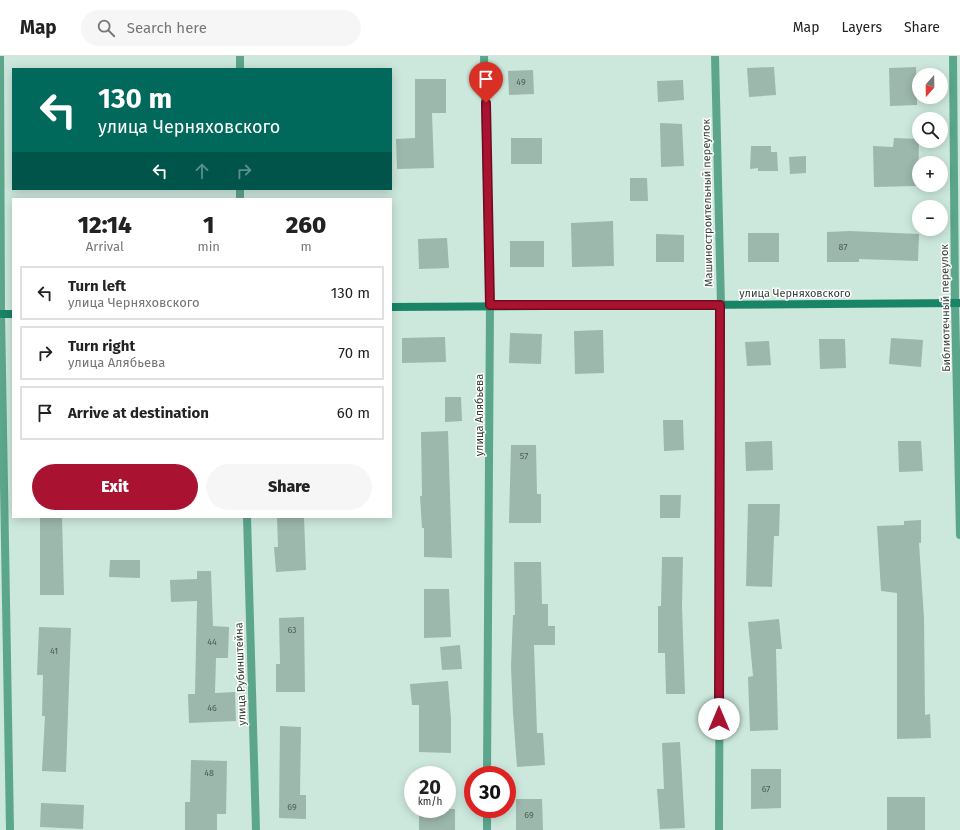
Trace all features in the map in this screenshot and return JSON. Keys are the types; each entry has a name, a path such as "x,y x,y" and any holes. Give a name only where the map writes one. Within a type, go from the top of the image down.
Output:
{"street":[{"path":"0,56 1,314 10,830"},
{"path":"240,56 240,68"},
{"name":"улица Алябьева","path":"484,56 490,305 487,766"},
{"name":"Машиностроительный переулок","path":"715,56 720,305 719,830"},
{"name":"Библиотечный переулок","path":"953,56 958,303 960,535"},
{"name":"улица Черняховского","path":"392,307 490,305 958,303"},
{"path":"1,314 12,314"},
{"name":"улица Рубинштейна","path":"247,518 256,830"},
{"path":"487,818 487,830"}],"building":[{"path":"774,67 776,95 749,97 747,68"},
{"path":"916,67 912,68 912,104 917,105 890,106 889,68"},
{"path":"533,70 534,94 509,95 508,71"},
{"path":"415,79 446,79 446,113 432,113 434,168 397,169 396,139 415,138"},
{"path":"683,80 684,100 658,102 657,81"},
{"path":"660,123 682,124 684,166 661,167"},
{"path":"511,138 542,138 542,164 511,164"},
{"path":"894,138 912,139 912,148 919,148 919,156 912,156 912,186 874,187 873,146 893,147"},
{"path":"751,146 771,146 771,152 777,152 778,171 758,171 758,168 750,169"},
{"path":"806,156 806,173 790,174 789,157"},
{"path":"630,178 647,178 648,201 630,201"},
{"path":"613,221 614,266 572,267 571,223"},
{"path":"850,231 912,234 912,236 919,236 918,261 859,259 859,262 827,262 827,232"},
{"path":"748,233 779,233 779,262 748,262"},
{"path":"656,234 684,235 684,262 656,262"},
{"path":"447,238 449,268 419,269 418,239"},
{"path":"510,241 544,241 544,267 510,267"},
{"path":"603,330 604,373 575,374 574,331"},
{"path":"510,333 542,334 541,364 509,363"},
{"path":"445,337 446,362 402,363 402,338"},
{"path":"891,338 923,340 921,367 889,364"},
{"path":"819,339 845,339 846,368 820,369"},
{"path":"769,341 771,365 747,366 745,342"},
{"path":"445,397 461,397 462,421 445,422"},
{"path":"663,420 683,420 684,450 664,451"},
{"path":"448,431 452,558 424,557 424,528 422,528 420,496 422,496 421,432"},
{"path":"772,441 773,470 746,471 745,442"},
{"path":"898,441 921,441 923,471 899,472"},
{"path":"511,445 536,445 537,494 541,494 541,523 509,523"},
{"path":"660,495 681,495 680,518 660,518"},
{"path":"748,504 780,504 779,536 774,536 772,587 746,586"},
{"path":"40,518 62,518 64,595 40,595"},
{"path":"277,518 304,518 306,570 276,572 274,547 278,547"},
{"path":"921,520 921,543 919,543 924,618 925,715 930,714 931,738 897,739 897,593 881,591 877,526 904,525 904,521"},
{"path":"662,557 683,557 682,606 685,694 666,694 665,653 658,653 658,606 661,606"},
{"path":"110,560 140,560 140,578 109,577"},
{"path":"514,562 541,562 542,604 548,604 548,626 555,626 555,645 534,645 537,733 543,733 545,765 517,767 511,667 513,615 515,615"},
{"path":"197,571 211,571 213,626 229,627 228,658 216,658 215,693 235,692 236,721 189,723 188,694 195,694 197,601 171,602 170,580 197,579"},
{"path":"424,589 449,589 451,637 424,638"},
{"path":"304,617 305,692 276,692 276,664 280,664 279,618"},
{"path":"779,619 782,649 776,649 778,730 750,731 748,677 753,676 748,622"},
{"path":"39,627 71,628 66,772 42,771 45,716 42,716 43,675 37,675"},
{"path":"460,645 462,669 442,670 440,647"},
{"path":"448,681 451,719 451,753 419,752 419,705 412,705 410,684"},
{"path":"280,726 301,727 300,795 306,795 306,819 279,818"},
{"path":"680,742 685,828 660,829 657,789 664,789 662,743"},
{"path":"191,760 227,761 226,814 217,814 217,830 185,830 185,802 190,802"},
{"path":"751,769 781,769 781,808 751,809"},
{"path":"887,797 925,797 925,830 887,830"},
{"path":"516,799 542,799 543,830 516,830"},
{"path":"41,803 84,805 83,829 40,827"},
{"path":"419,818 455,818 455,830 419,830"}],"route":[{"path":"486,103 490,305 720,305 719,719"}]}
